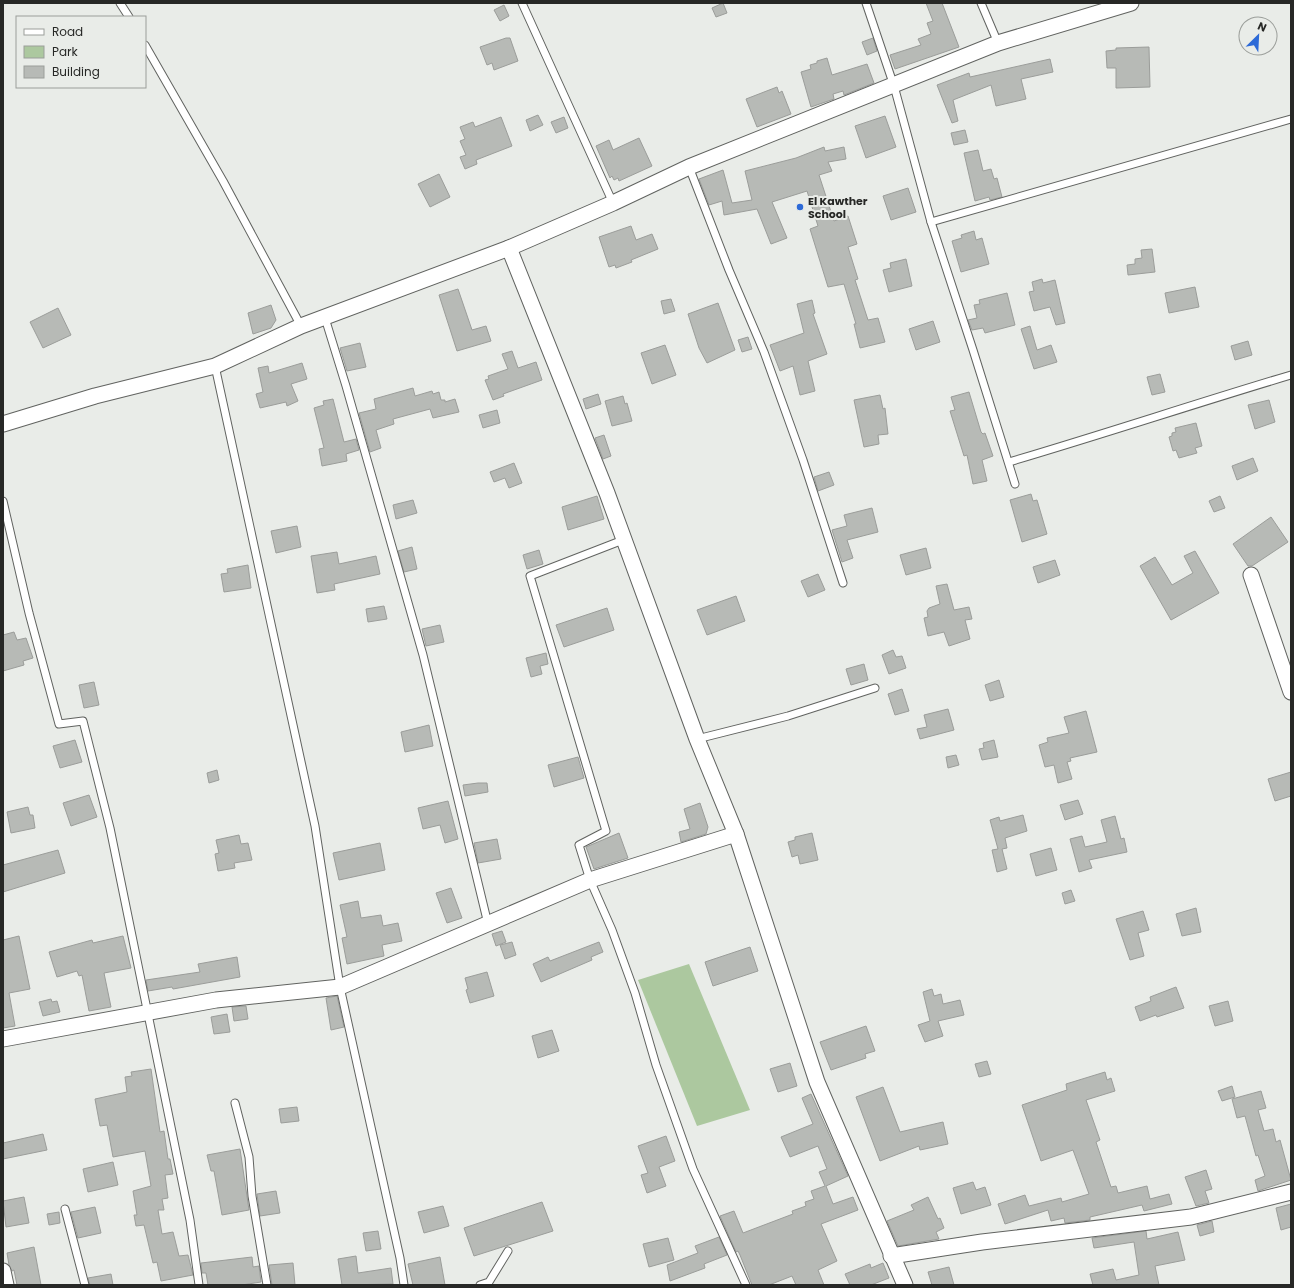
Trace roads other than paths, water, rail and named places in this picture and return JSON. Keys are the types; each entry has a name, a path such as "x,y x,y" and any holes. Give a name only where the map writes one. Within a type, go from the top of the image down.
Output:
{"street":[{"path":"3,424 95,396 215,366 301,326 509,248 613,204 689,167 998,43 1122,4"},
{"path":"509,248 604,485 697,739 736,834 817,1082 891,1256 905,1285"},
{"path":"1251,575 1291,692"},
{"path":"3,1039 216,1000 340,987 590,880 736,834"},
{"path":"891,1256 990,1241 1191,1217 1291,1192"},
{"path":"3,1271 6,1285"}],"lane":[{"path":"120,3 128,16"},
{"path":"522,3 613,204"},
{"path":"866,3 894,86 931,222 1015,484"},
{"path":"981,3 998,43"},
{"path":"146,47 223,181 301,326"},
{"path":"931,222 1291,118"},
{"path":"689,167 729,270 764,352 801,453 843,582"},
{"path":"324,318 346,386 423,655 488,924"},
{"path":"215,366 315,826 340,987 400,1258 404,1285"},
{"path":"1009,462 1118,430 1182,407 1291,375"},
{"path":"3,501 29,613 59,724 83,721 110,828 190,1220 200,1285"},
{"path":"623,540 530,576 606,831 579,846 590,880 612,930 635,993 654,1058 692,1169 746,1285"},
{"path":"697,739 788,716 875,688"},
{"path":"235,1103 249,1157 252,1196 267,1285"},
{"path":"65,1209 85,1285"},
{"path":"480,1285 490,1282 508,1251"}],"place":[{"name":"El Kawther School","path":"800,207"}]}
